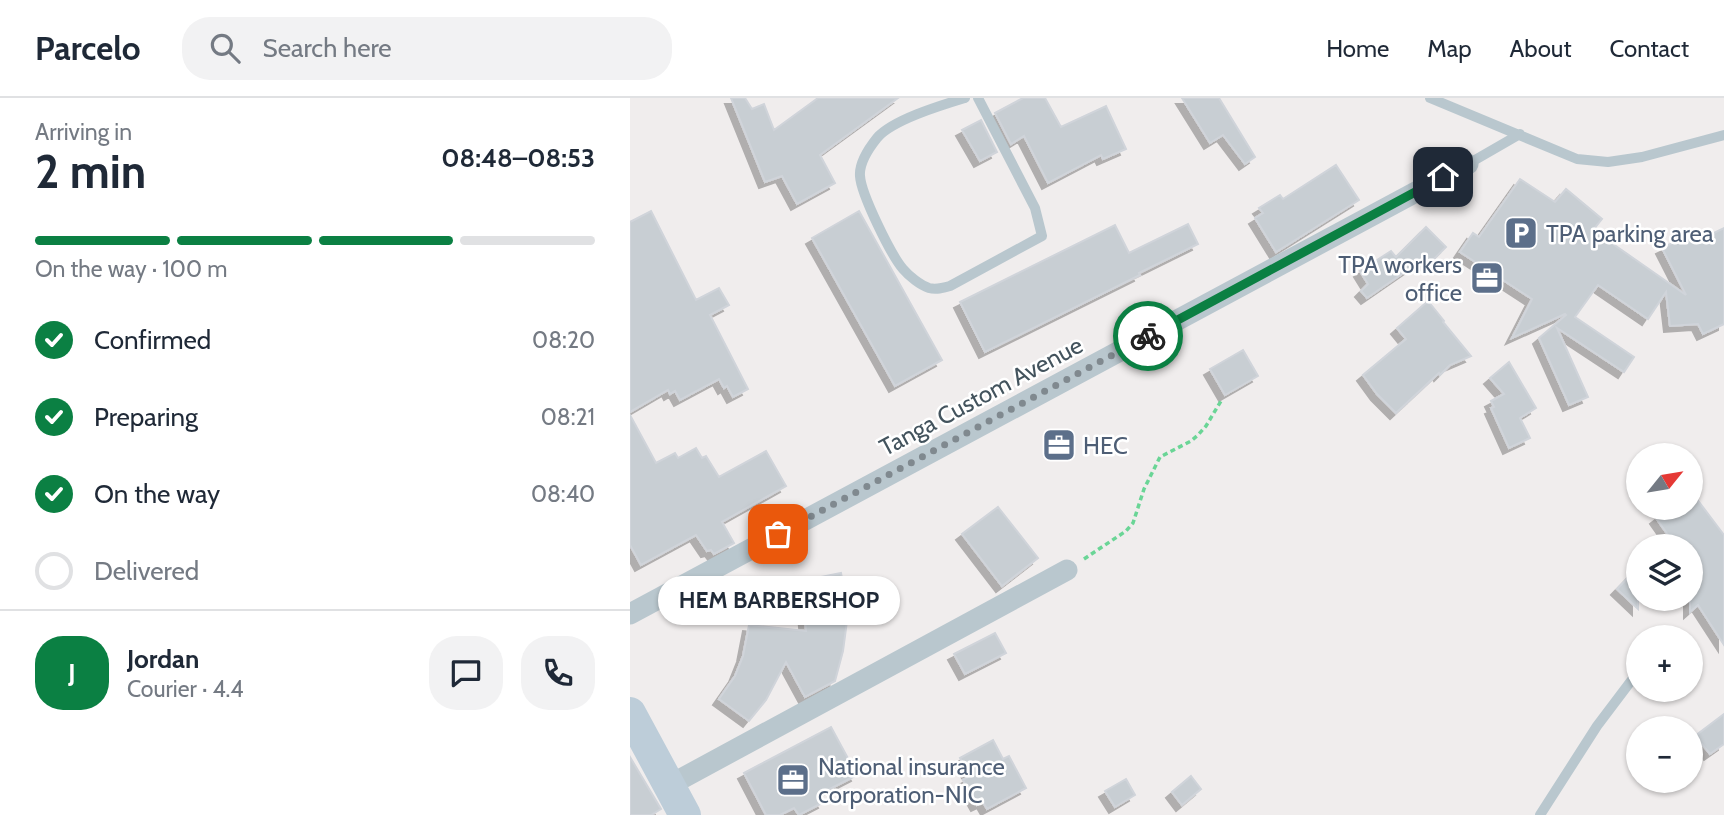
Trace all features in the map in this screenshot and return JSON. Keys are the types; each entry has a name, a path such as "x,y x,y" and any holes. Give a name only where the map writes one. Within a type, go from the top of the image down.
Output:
{"street":[{"name":"Tanga Custom Avenue","path":"630,614 1468,164"},
{"path":"668,786 1067,570"},
{"path":"630,713 685,815"}],"lane":[{"path":"965,98 901,121 879,135 866,154 860,174 863,191 902,268 929,288 950,286 1042,236 1035,208 978,98"},
{"path":"1430,98 1577,159 1608,162 1642,157 1724,135"},
{"path":"1468,164 1520,134"},
{"path":"1540,815 1597,726 1626,686"}],"path":[{"path":"1067,570 1126,531 1133,523 1143,489 1160,457 1198,435 1221,401"}],"building":[{"path":"731,98 745,98 752,109 764,104 774,130 818,98 898,98 820,155 835,183 797,204 782,176 765,182"},
{"path":"1023,98 1045,98 1061,127 1106,106 1126,149 1103,159 1101,155 1048,183 1024,136 1011,144 995,113"},
{"path":"1182,98 1219,98 1255,157 1245,164 1223,135 1210,143"},
{"path":"981,120 997,152 980,161 962,130"},
{"path":"1336,165 1359,200 1276,252 1255,218 1263,213 1259,208 1280,195 1283,199"},
{"path":"1520,179 1555,202 1566,189 1602,219 1593,230 1686,295 1662,248 1691,234 1695,242 1724,228 1724,324 1703,334 1698,324 1670,326 1666,292 1648,319 1598,285 1575,317 1634,357 1624,372 1557,328 1588,397 1569,405 1539,338 1566,315 1512,338 1532,299 1460,252 1473,233 1479,237"},
{"path":"651,211 696,300 719,288 729,305 710,315 748,389 733,397 719,379 680,400 675,391 670,394 668,390 630,412 630,222"},
{"path":"859,211 942,360 895,386 812,238"},
{"path":"1188,224 1198,244 985,352 960,302 1115,225 1129,253"},
{"path":"1426,227 1446,247 1428,265 1422,260 1367,298 1361,291 1368,284 1360,271 1391,251 1396,257"},
{"path":"1428,301 1471,356 1450,365 1440,375 1439,373 1396,413 1363,375 1406,339 1397,328"},
{"path":"1243,350 1258,376 1225,395 1210,369"},
{"path":"1509,362 1536,408 1520,418 1530,438 1509,448 1491,408 1494,407 1491,401 1504,394 1490,378"},
{"path":"630,415 656,463 675,453 678,458 696,448 702,458 706,456 719,477 766,451 786,486 722,522 734,543 714,554 711,550 707,551 696,535 641,565 630,545"},
{"path":"998,507 1038,558 1002,586 962,534"},
{"path":"1703,507 1724,535 1724,645 1702,611 1703,534 1667,534 1657,520 1703,520"},
{"path":"841,573 847,621 835,681 805,697 786,662 766,700 749,721 719,699 735,676 743,656 749,625 806,631 801,581"},
{"path":"1626,580 1626,598 1617,589"},
{"path":"995,633 1006,653 965,674 954,654"},
{"path":"1724,714 1724,744 1710,754 1703,746 1703,730"},
{"path":"831,727 857,775 820,794 824,802 799,815 794,808 780,815 766,815 744,773"},
{"path":"993,740 1003,759 1009,756 1026,788 987,809 983,802 977,805 963,780 970,776 960,758"},
{"path":"630,757 661,809 651,815 630,815"},
{"path":"1191,776 1201,789 1182,805 1172,792"},
{"path":"1126,779 1135,795 1115,807 1105,791"}],"way so far":[{"path":"778,534 1148,336"}],"place":[{"name":"TPA parking area","path":"1521,233"},
{"name":"TPA workers office","path":"1487,278"},
{"name":"HEC","path":"1059,445"},
{"name":"HEM BARBERSHOP","path":"778,534"},
{"name":"National insurance corporation-NIC","path":"793,780"}],"route":[{"path":"1148,336 1443,177"}]}
